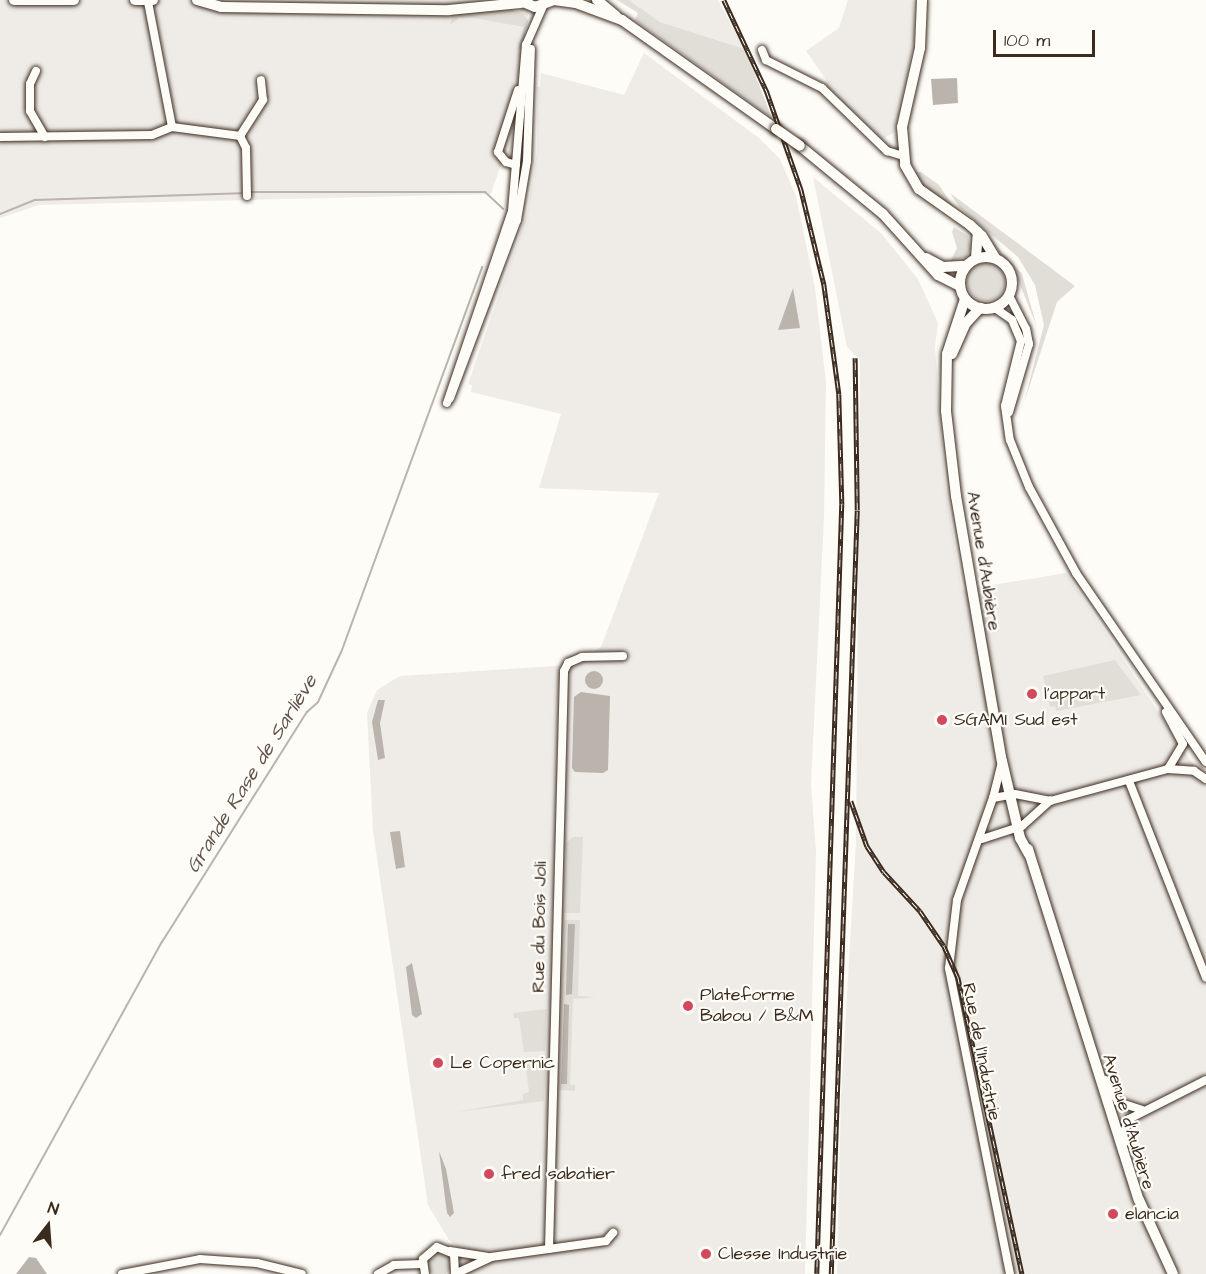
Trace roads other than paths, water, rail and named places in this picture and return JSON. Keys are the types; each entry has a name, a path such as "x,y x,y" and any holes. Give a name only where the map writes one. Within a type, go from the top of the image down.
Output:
{"main road":[{"path":"14,0 74,0"},
{"path":"135,0 151,1"},
{"path":"200,1 472,6 493,0"},
{"path":"200,1 221,7 449,10 523,3 543,6 554,0 616,16"},
{"path":"597,0 616,16 800,146 874,205 938,274 960,286"},
{"path":"922,0 922,33 902,127 903,156 919,189 978,232 995,258 1009,270 1012,278 1009,295 995,308 980,308 965,299 960,286 965,266"},
{"path":"976,258 978,232"},
{"path":"921,256 943,267 965,266 976,258 995,258"},
{"name":"Avenue d'Aubière","path":"965,299 950,337 946,371 956,496 1002,758 1020,826 1138,1210 1167,1274"},
{"name":"Avenue d'Aubière","path":"946,371 962,331 980,308"},
{"name":"Avenue d'Aubière","path":"1111,1119 1139,1200 1173,1274"}],"street":[{"path":"151,1 172,127"},
{"path":"521,85 516,168 508,225 447,403 458,387 517,220 527,161 532,31 523,3"},
{"path":"516,168 506,162 498,152 521,85 532,31 543,6"},
{"path":"762,50 766,60 822,88 887,151 903,156"},
{"path":"36,71 30,84 30,111 45,136"},
{"path":"240,136 263,100 261,80"},
{"path":"0,137 152,135 172,127 240,136"},
{"path":"240,136 246,148 247,196"},
{"path":"1007,418 1029,344 1026,328 1009,295"},
{"path":"995,308 1012,320 1021,341 1006,396 1007,418 1018,462 1048,525 1076,573 1206,762"},
{"name":"Rue du Bois Joli","path":"549,1249 564,671 568,663 582,657 623,656"},
{"path":"1147,677 1183,744 1168,769"},
{"name":"Rue de l'Industrie","path":"1002,758 982,839 963,883 953,919 949,982 1011,1274"},
{"path":"993,798 1012,795 1050,801 1168,769 1194,771 1206,779"},
{"path":"1129,781 1206,976"},
{"path":"982,839 1020,826 1050,801"},
{"name":"Avenue d'Aubière","path":"1088,1044 1112,1094 1125,1107 1142,1110"},
{"path":"1142,1110 1206,1080"},
{"path":"1111,1119 1125,1107"},
{"name":"Avenue d'Aubière","path":"1139,1200 1123,1134 1129,1119 1142,1110"},
{"path":"1111,1119 1129,1119"},
{"path":"424,1274 422,1264 433,1248 491,1257 606,1241 613,1233"},
{"path":"450,1251 456,1259 455,1274 491,1257"},
{"path":"122,1274 200,1259 256,1263 302,1274"},
{"path":"378,1274 394,1265 422,1264"}],"waterway":[{"path":"252,192 485,192 503,209"},
{"path":"0,214 35,200 241,193"},
{"name":"Grande Rase de Sarliève","path":"0,1235 162,942 307,712 318,702 342,650 482,267"}],"railway":[{"path":"724,0 767,92 801,189 824,284 839,394 842,504 817,1274"},
{"path":"831,1274 857,510 855,358"},
{"path":"851,801 867,846 884,872 920,911 944,946 958,977 1022,1274"}],"place":[{"name":"l'appart","path":"1032,694"},
{"name":"SGAMI Sud est","path":"942,720"},
{"name":"Plateforme Babou / B&M","path":"688,1006"},
{"name":"Le Copernic","path":"438,1063"},
{"name":"fred sabatier","path":"489,1174"},
{"name":"elancia","path":"1113,1214"},
{"name":"Clesse Industrie","path":"706,1254"}]}
